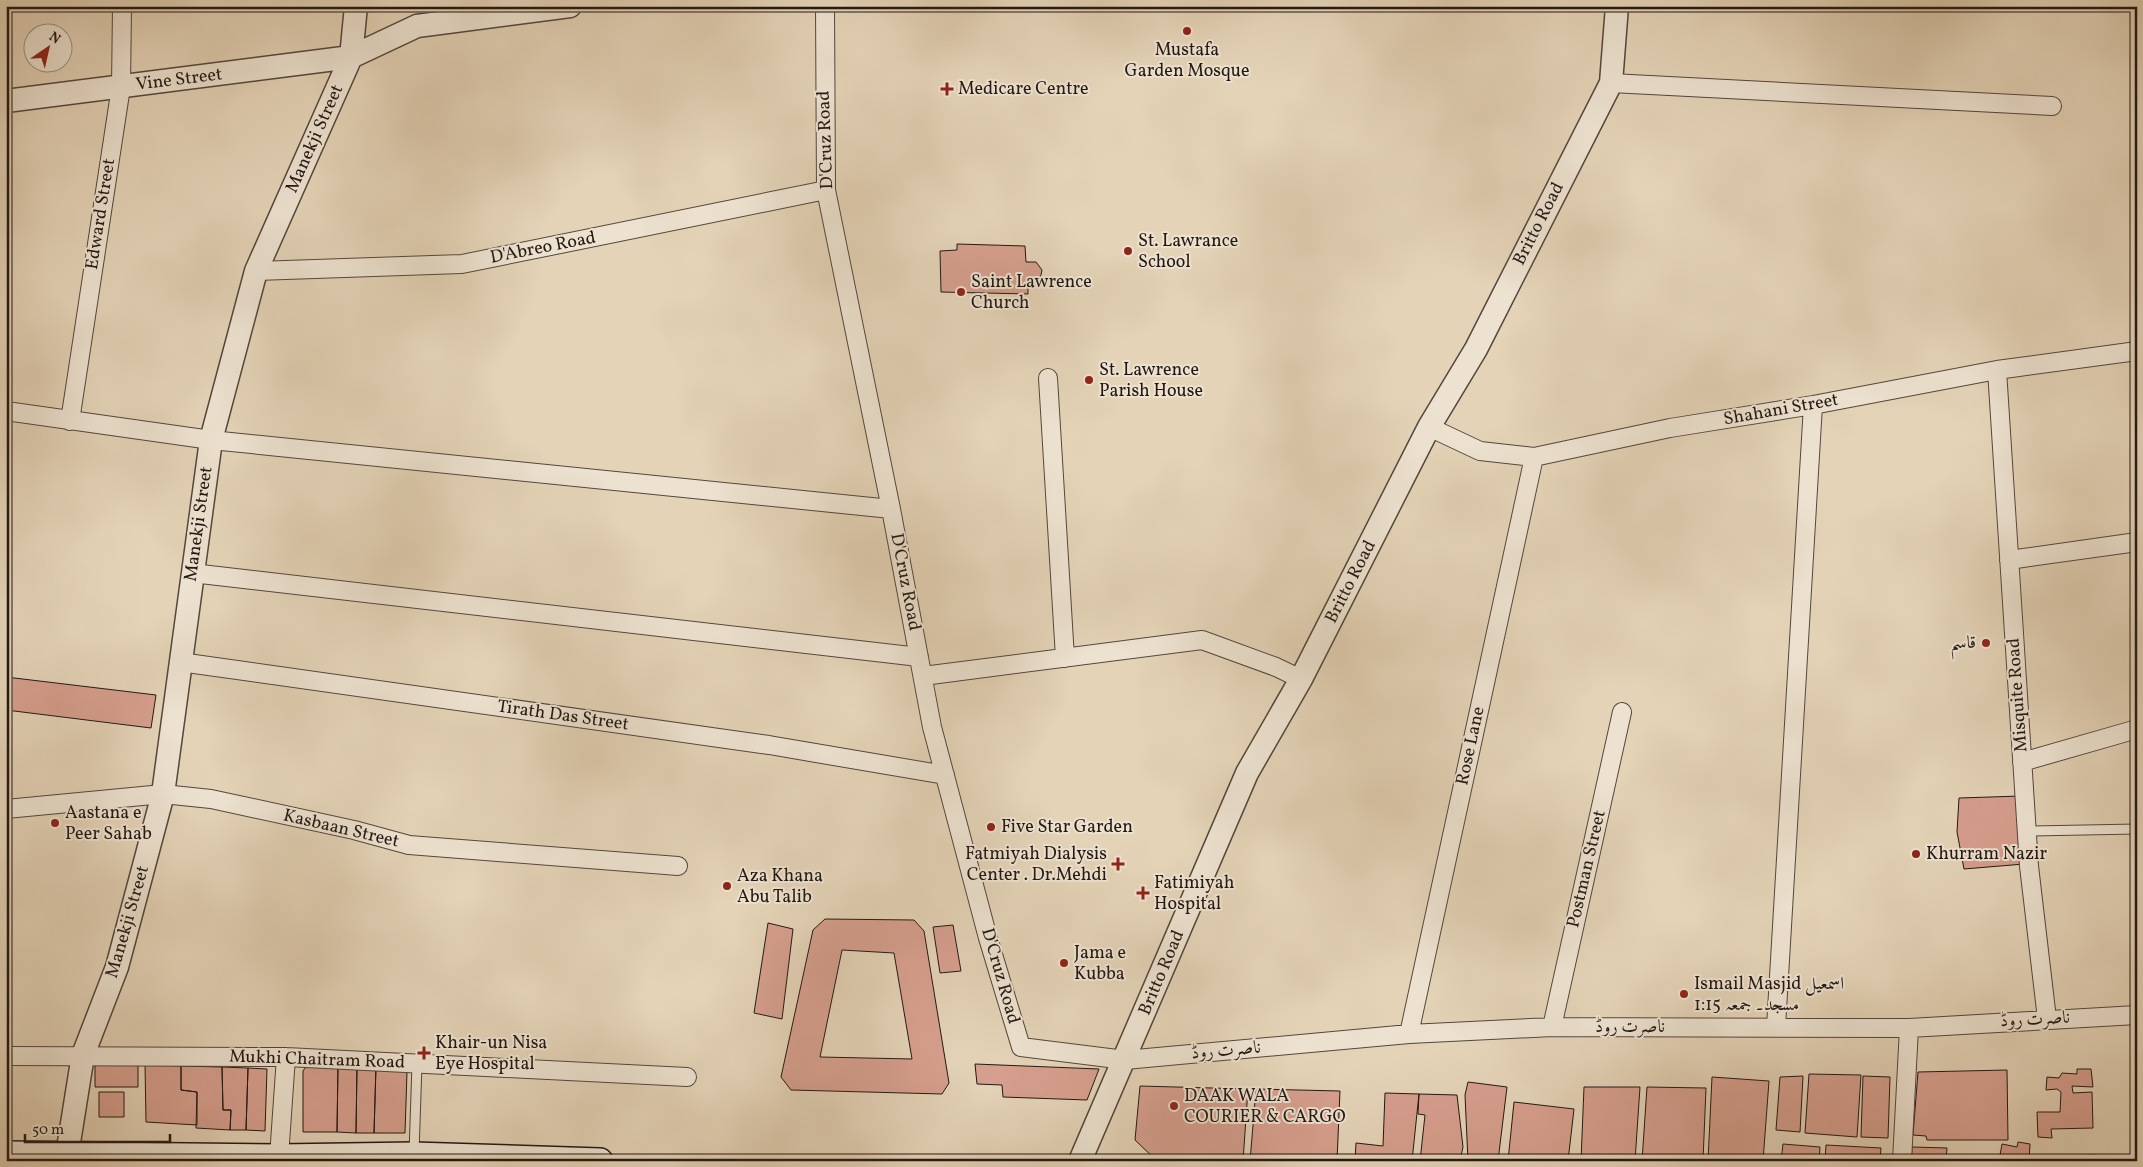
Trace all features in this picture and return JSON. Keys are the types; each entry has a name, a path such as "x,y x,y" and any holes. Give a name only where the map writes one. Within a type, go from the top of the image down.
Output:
{"main road":[{"path":"6,1154 67,1157 414,1155 600,1161"}],"street":[{"name":"Edward Street","path":"70,421 121,87 122,6"},
{"name":"Manekji Street","path":"67,1157 83,1055 117,967 163,794 211,440 256,271 351,57 356,6"},
{"name":"Vine Street","path":"6,101 351,57 417,26 570,6"},
{"name":"D'Cruz Road","path":"825,6 826,190 891,509 932,727 988,938 1021,1047 1125,1060"},
{"name":"Britto Road","path":"1080,1161 1248,774 1301,679 1429,427 1476,349 1611,82 1617,6"},
{"path":"1611,82 2052,106"},
{"name":"D'Abreo Road","path":"256,271 462,264 826,190"},
{"name":"Shahani Street","path":"1429,427 1480,451 1534,457 1670,428 1813,405 1997,370 2137,351"},
{"name":"Misquite Road","path":"1997,370 2026,831 2047,1019"},
{"path":"1048,378 1065,658"},
{"path":"1776,1027 1813,405"},
{"path":"6,412 211,440 891,509"},
{"name":"Rose Lane","path":"1409,1034 1534,457"},
{"path":"2009,560 2137,542"},
{"path":"192,573 919,657"},
{"path":"923,676 1202,640 1276,667 1301,679"},
{"name":"Tirath Das Street","path":"180,662 759,744 945,775"},
{"name":"Postman Street","path":"1552,1027 1622,712"},
{"path":"2022,762 2137,729"},
{"name":"Kasbaan Street","path":"6,809 163,794 212,799 354,830 409,845 678,866"},
{"name":"ناصرت روڈ","path":"1125,1060 1409,1034 1552,1027 1909,1028 2137,1015"},
{"path":"1902,1161 1909,1028"},
{"name":"Mukhi Chaitram Road","path":"6,1056 286,1057 687,1077"},
{"path":"279,1157 286,1057"}],"lane":[{"path":"2026,831 2137,829"},
{"path":"414,1155 417,1064"}],"building":[{"path":"957,244 1025,246 1026,262 1036,262 1042,270 1041,275 1039,278 1028,278 1028,294 941,292 940,251 957,250"},
{"path":"6,677 156,695 151,728 6,710"},
{"path":"2021,796 2024,864 1964,869 1957,832 1959,798"},
{"path":"825,919 914,920 924,931 949,1083 942,1094 791,1090 781,1077 813,930","holes":["842,950 894,953 912,1059 820,1057"]},
{"path":"768,923 793,929 782,1019 754,1013"},
{"path":"953,925 961,971 940,973 933,927"},
{"path":"95,1063 138,1064 138,1087 95,1087"},
{"path":"145,1064 181,1066 181,1090 197,1092 197,1125 146,1122"},
{"path":"308,1064 338,1065 337,1132 303,1132 303,1071"},
{"path":"975,1064 1099,1069 1087,1100 1003,1097 1002,1085 977,1084"},
{"path":"338,1065 357,1066 356,1133 337,1132"},
{"path":"181,1066 222,1067 223,1110 231,1110 230,1130 196,1128 197,1092 181,1090"},
{"path":"357,1066 376,1066 374,1133 356,1133"},
{"path":"376,1066 401,1067 407,1072 405,1133 374,1133"},
{"path":"222,1067 248,1068 246,1130 230,1130 231,1110 223,1110"},
{"path":"248,1068 267,1069 265,1131 246,1130"},
{"path":"2077,1069 2091,1069 2093,1087 2072,1086 2073,1093 2092,1092 2093,1128 2051,1129 2052,1138 2038,1137 2037,1112 2060,1112 2061,1092 2057,1089 2046,1090 2047,1077 2059,1078 2062,1073 2077,1074"},
{"path":"2007,1070 2008,1140 1927,1140 1926,1136 1913,1135 1918,1072"},
{"path":"1809,1074 1861,1075 1857,1137 1805,1133"},
{"path":"1803,1076 1800,1132 1776,1130 1780,1077"},
{"path":"1863,1076 1890,1077 1888,1138 1861,1137"},
{"path":"1712,1077 1769,1081 1763,1161 1708,1161"},
{"path":"1468,1082 1507,1087 1498,1161 1468,1161 1465,1095"},
{"path":"1140,1086 1248,1089 1243,1161 1157,1161 1135,1140"},
{"path":"1584,1087 1640,1087 1635,1161 1581,1161"},
{"path":"1647,1087 1706,1088 1703,1161 1642,1161"},
{"path":"1256,1089 1340,1091 1337,1161 1250,1161"},
{"path":"99,1092 124,1092 124,1117 99,1117"},
{"path":"1385,1093 1419,1094 1412,1161 1355,1161 1356,1143 1383,1146"},
{"path":"1419,1094 1457,1095 1463,1147 1460,1161 1420,1161 1425,1115 1418,1114"},
{"path":"1514,1102 1574,1109 1568,1161 1508,1161"},
{"path":"2018,1142 2030,1144 2029,1161 1999,1161 2002,1144 2017,1147"},
{"path":"1783,1144 1820,1147 1819,1161 1781,1161"},
{"path":"1826,1145 1881,1148 1880,1161 1825,1161"},
{"path":"1912,1147 1947,1148 1946,1161 1911,1161"},
{"path":"2096,1155 2096,1161 2039,1161 2038,1159 2059,1160 2058,1156"}],"place":[{"name":"Mustafa Garden Mosque","path":"1187,31"},
{"name":"Medicare Centre","path":"947,89"},
{"name":"St. Lawrance School","path":"1128,251"},
{"name":"Saint Lawrence Church","path":"961,292"},
{"name":"St. Lawrence Parish House","path":"1089,380"},
{"name":"قاسم","path":"1986,643"},
{"name":"Aastana e Peer Sahab","path":"55,823"},
{"name":"Five Star Garden","path":"991,827"},
{"name":"Khurram Nazir","path":"1916,854"},
{"name":"Fatmiyah Dialysis Center . Dr.Mehdi","path":"1118,864"},
{"name":"Aza Khana Abu Talib","path":"727,886"},
{"name":"Fatimiyah Hospital","path":"1143,893"},
{"name":"Jama e Kubba","path":"1064,963"},
{"name":"Ismail Masjid اسمعیل مسجد۔ جمعہ 1:15","path":"1684,994"},
{"name":"Khair-un Nisa Eye Hospital","path":"424,1053"},
{"name":"DAAK WALA COURIER & CARGO","path":"1174,1106"}]}
